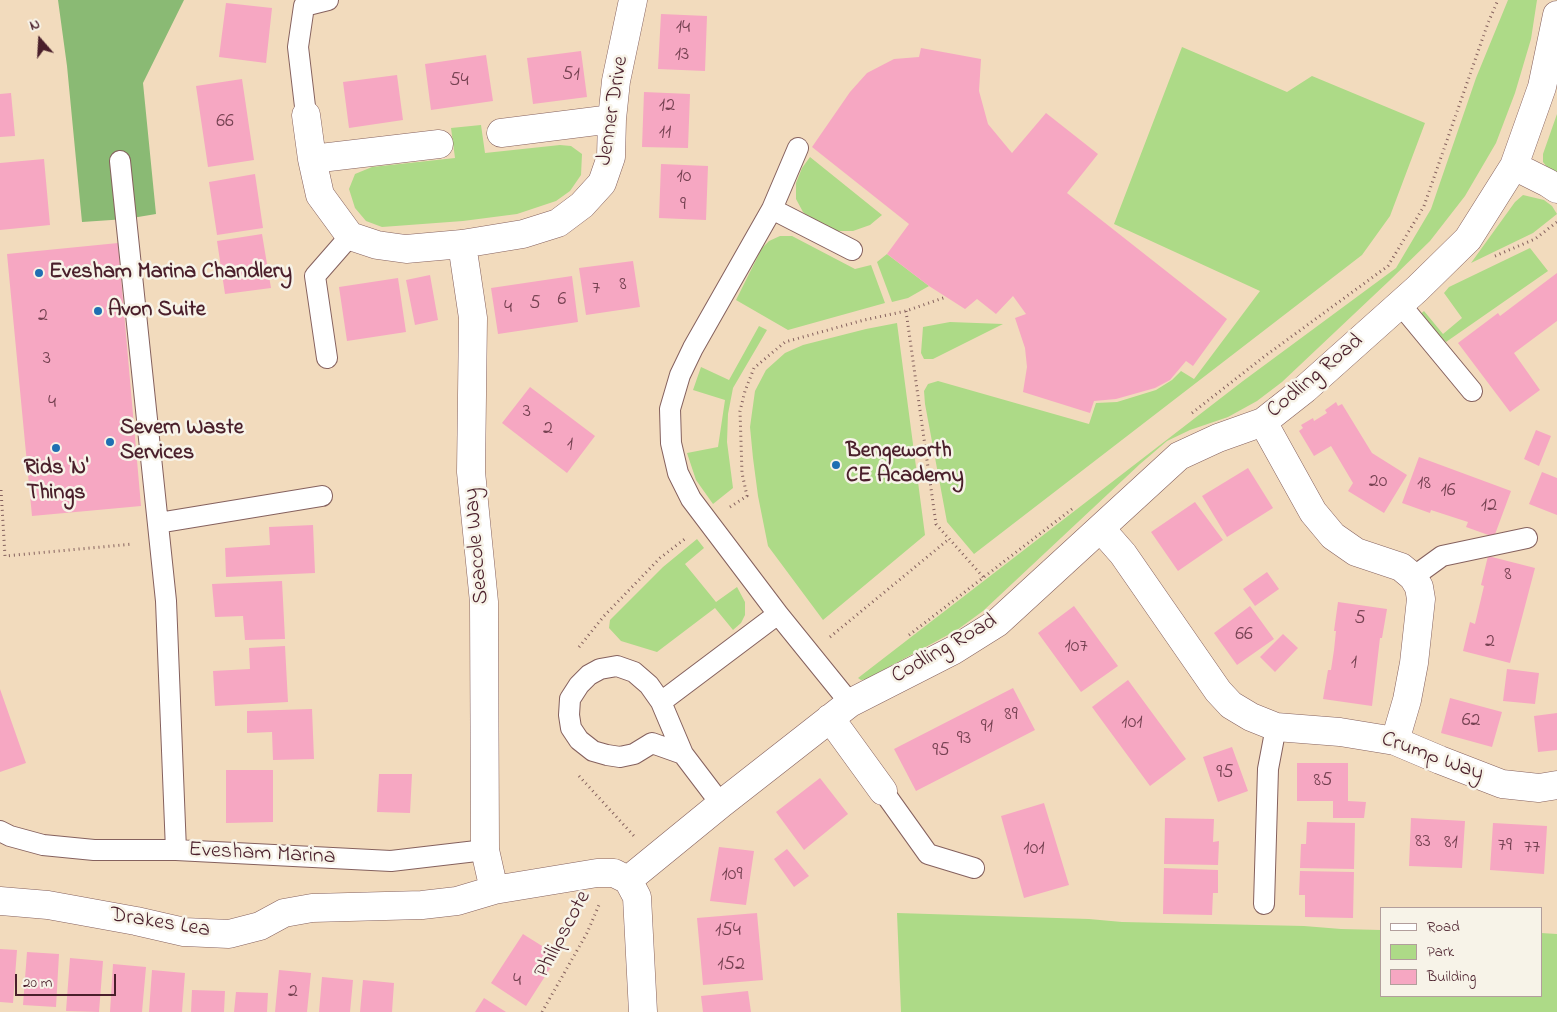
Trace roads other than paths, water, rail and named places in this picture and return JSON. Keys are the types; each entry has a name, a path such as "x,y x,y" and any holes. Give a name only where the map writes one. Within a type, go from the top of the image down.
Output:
{"street":[{"name":"Jenner Drive","path":"350,236 377,245 406,249 462,244 522,234 558,223 582,205 602,182 611,157 616,81 633,0"},
{"name":"Codling Road","path":"621,876 720,804 840,710 954,650 997,623 1179,456 1218,438 1263,422 1306,389 1400,304 1468,239 1514,166 1542,87 1557,15"},
{"path":"306,116 312,159 320,195 350,236"},
{"path":"501,133 612,119"},
{"path":"312,159 440,144"},
{"path":"1514,166 1548,183 1557,190"},
{"name":"Seacole Way","path":"462,244 473,318 471,472 484,602 485,850"},
{"path":"1263,422 1313,512 1333,536 1356,552 1401,567 1420,587 1421,599 1414,663 1407,700 1395,741"},
{"name":"Crump Way","path":"1101,529 1123,554 1218,691 1231,705 1251,717 1276,727 1340,732 1395,741 1502,784 1539,788 1557,784"},
{"path":"840,710 883,791"},
{"path":"485,850 494,890"},
{"name":"Drakes Lea","path":"0,901 48,905 184,932 229,934 260,926 284,913 312,908 422,905 457,901 494,890 596,873 621,876"},
{"path":"621,876 636,898 643,1012"}],"lane":[{"path":"306,116 298,47 304,6 328,0"},
{"path":"798,148 772,209 693,348 680,375 670,409 671,443 678,473 691,499 809,654 840,710"},
{"path":"120,161 166,601 176,850"},
{"path":"772,209 852,250"},
{"path":"327,358 315,276 350,236"},
{"path":"1400,304 1472,391"},
{"path":"158,523 322,496"},
{"path":"1413,578 1442,556 1527,538"},
{"path":"660,702 778,614"},
{"path":"682,754 652,743 634,754 620,757 593,751 579,740 570,728 570,699 584,680 600,669 617,666 634,672 649,685 660,702 682,754 720,804"},
{"path":"1264,904 1268,769 1276,727"},
{"path":"883,791 928,854 974,868"},
{"name":"Evesham Marina","path":"0,831 10,836 43,845 94,850 176,850 391,861 485,850"}],"place":[{"name":"Evesham Marina Chandlery","path":"39,273"},
{"name":"Avon Suite","path":"98,311"},
{"name":"Severn Waste Services","path":"110,442"},
{"name":"Rids 'N' Things","path":"56,448"},
{"name":"Bengeworth CE Academy","path":"836,465"}]}
